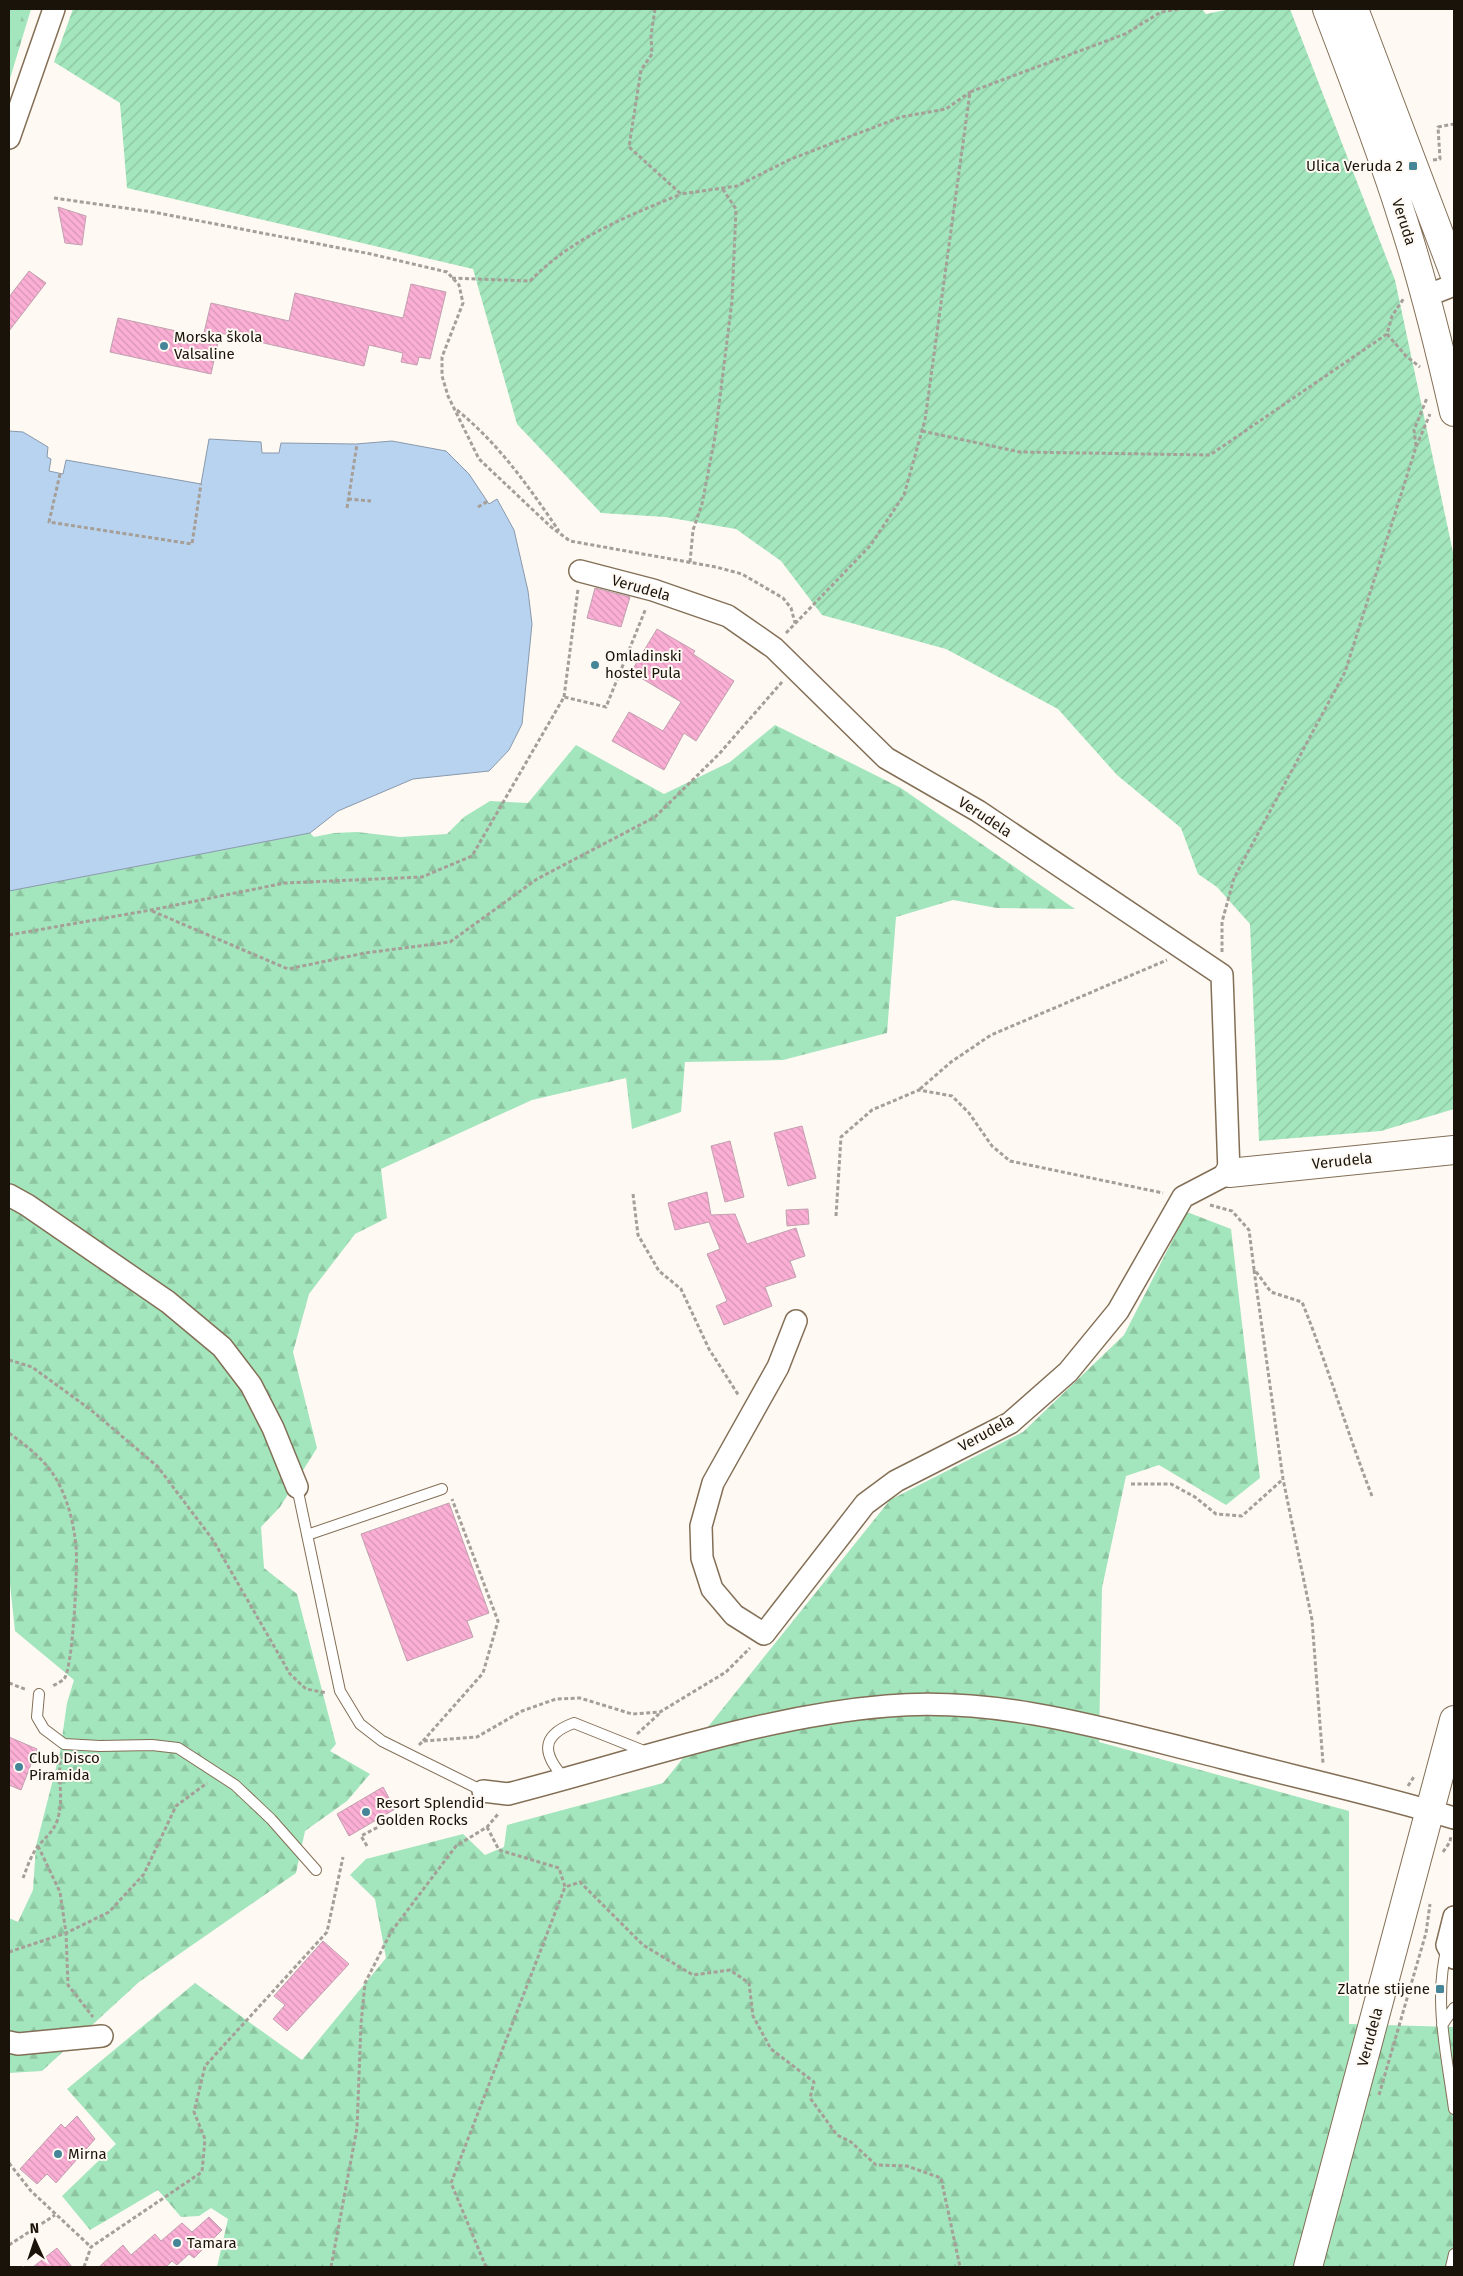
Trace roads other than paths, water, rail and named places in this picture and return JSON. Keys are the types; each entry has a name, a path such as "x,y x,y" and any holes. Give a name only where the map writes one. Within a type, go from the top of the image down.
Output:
{"main road":[{"name":"Veruda","path":"1327,9 1370,121 1424,290 1447,393"},
{"name":"Veruda","path":"1354,9 1454,273"},
{"path":"1414,1154 1454,1131"},
{"name":"Verudela","path":"1229,1173 1454,1150"},
{"path":"1414,1154 1454,1169"},
{"name":"Verudela","path":"1308,2267 1446,1820 1454,1720"}],"street":[{"path":"9,138 54,9"},
{"path":"1424,290 1454,285"},
{"name":"Verudela","path":"580,571 653,590 728,616 774,648 886,758 978,811 1222,975 1229,1173 1183,1197 1118,1311 1068,1372 1010,1423 896,1481 865,1504 764,1634 734,1615 712,1589 702,1558 701,1526 714,1483 778,1367 796,1321"},
{"path":"9,1195 27,1205 168,1302 222,1347 251,1385 273,1428 297,1487"},
{"path":"483,1791 508,1794 565,1780 741,1730 823,1714 888,1706 957,1704 1085,1723 1446,1820"},
{"path":"1451,1952 1454,1917"},
{"path":"9,2042 18,2044 98,2028"}],"lane":[{"path":"297,1487 340,1691 360,1724 382,1741 483,1791"},
{"path":"307,1535 442,1489"},
{"path":"39,1694 37,1717 44,1729 64,1744 100,1746 152,1744 178,1748 235,1785 271,1819 316,1870"},
{"path":"565,1780 552,1765 548,1753 550,1739 557,1729 574,1723 652,1754"},
{"path":"1451,1952 1442,1963 1440,1989 1442,2025 1454,2109"},
{"path":"1442,2025 1454,2008"},
{"path":"1452,2267 1454,2254"}],"water":[{"path":"9,431 23,432 48,447 47,457 51,459 49,471 63,474 66,460 201,484 209,439 261,442 262,453 279,453 281,443 356,444 392,441 446,451 469,474 489,504 497,499 514,530 528,591 532,624 522,724 509,750 489,771 413,779 338,811 310,833 9,891"}],"place":[{"name":"Ulica Veruda 2","path":"1413,166"},
{"name":"Morska škola Valsaline","path":"164,346"},
{"name":"Omladinski hostel Pula","path":"595,665"},
{"name":"Club Disco Piramida","path":"19,1767"},
{"name":"Resort Splendid Golden Rocks","path":"366,1812"},
{"name":"Zlatne stijene","path":"1440,1989"},
{"name":"Mirna","path":"58,2154"},
{"name":"Tamara","path":"177,2243"}]}
